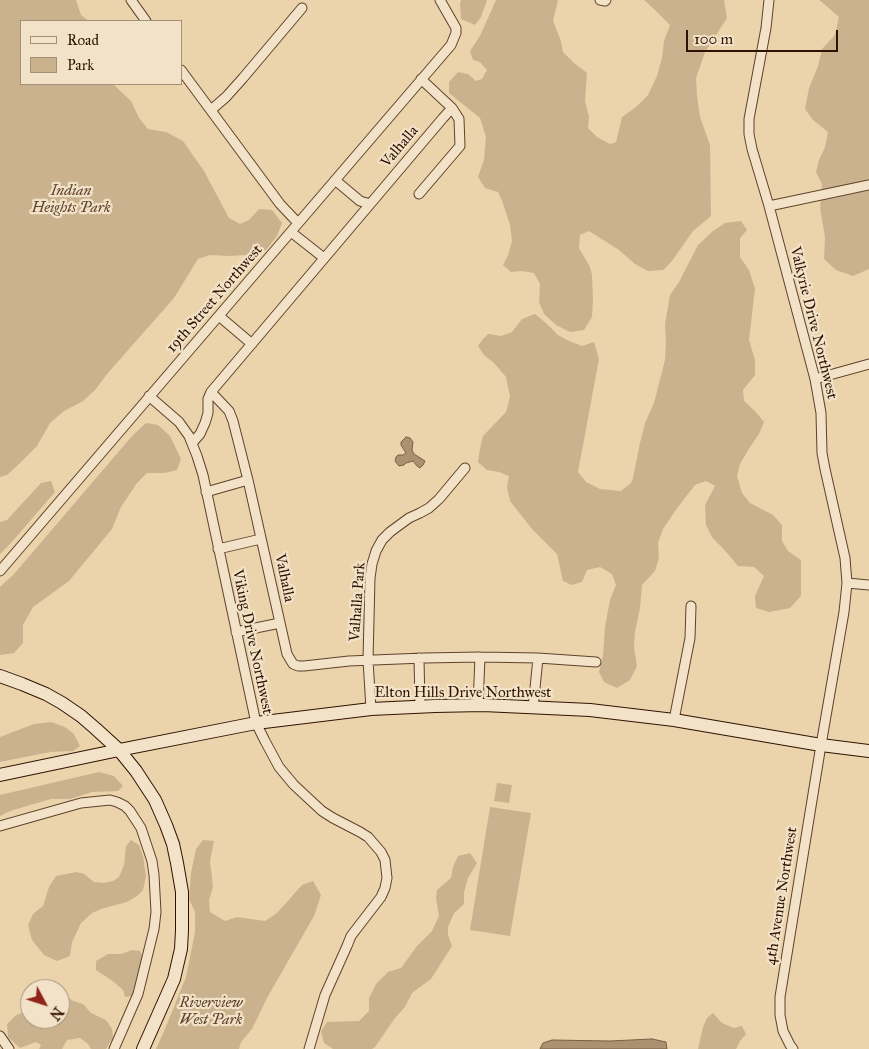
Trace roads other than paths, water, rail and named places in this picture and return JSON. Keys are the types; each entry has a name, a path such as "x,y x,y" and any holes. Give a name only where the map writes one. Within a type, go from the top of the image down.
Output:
{"main road":[{"path":"0,676 40,691 82,716 119,750 147,787 161,812 178,862 182,892 181,949 178,967 167,997 143,1049"},
{"name":"Elton Hills Drive Northwest","path":"0,775 256,723 371,708 420,706 590,710 674,720 821,745 869,751"}],"street":[{"path":"131,0 145,20"},
{"name":"19th Street Northwest","path":"0,571 451,45 456,28 440,0"},
{"path":"600,0 606,0"},
{"name":"Valkyrie Drive Northwest","path":"769,0 766,28 750,112 749,134 815,379 821,413 822,452 845,558 847,583 844,612 821,745"},
{"path":"211,110 244,78 302,8"},
{"path":"182,71 280,204 298,224"},
{"path":"419,194 460,146 459,118 452,108 422,79"},
{"name":"Valhalla","path":"452,108 211,392 229,411 233,421 262,539 287,654 293,664 298,666 368,660 480,657 596,662"},
{"path":"335,180 360,201 370,204"},
{"path":"769,206 869,185"},
{"path":"291,232 324,258"},
{"path":"218,316 252,344"},
{"path":"815,379 869,364"},
{"path":"192,443 200,434 205,423 208,413 208,399 211,392"},
{"name":"Viking Drive Northwest","path":"149,396 179,422 192,443 199,462 256,723 279,767 294,785 328,815 368,837 381,852 387,869 385,888 381,897 352,936 325,995 309,1049"},
{"name":"Valhalla Park","path":"371,708 368,660 370,578 376,551 382,540 399,524 420,513 439,499 466,468"},
{"path":"206,492 248,480"},
{"name":"Valhalla","path":"218,549 262,539"},
{"path":"847,583 869,585"},
{"path":"674,720 690,638 692,606"},
{"name":"Valhalla","path":"236,632 280,623"},
{"path":"478,706 480,657"},
{"path":"419,658 420,706"},
{"path":"533,708 538,658"},
{"name":"4th Avenue Northwest","path":"793,1049 783,1031 780,1015 780,997 821,745"},
{"path":"0,826 81,803 110,800 125,806 136,820 152,862 156,912 151,944 138,994 114,1049"},
{"path":"0,1036 9,1049"}],"park label":[{"name":"Indian Heights Park","path":"71,200"},
{"name":"Riverview West Park","path":"211,1012"}]}
